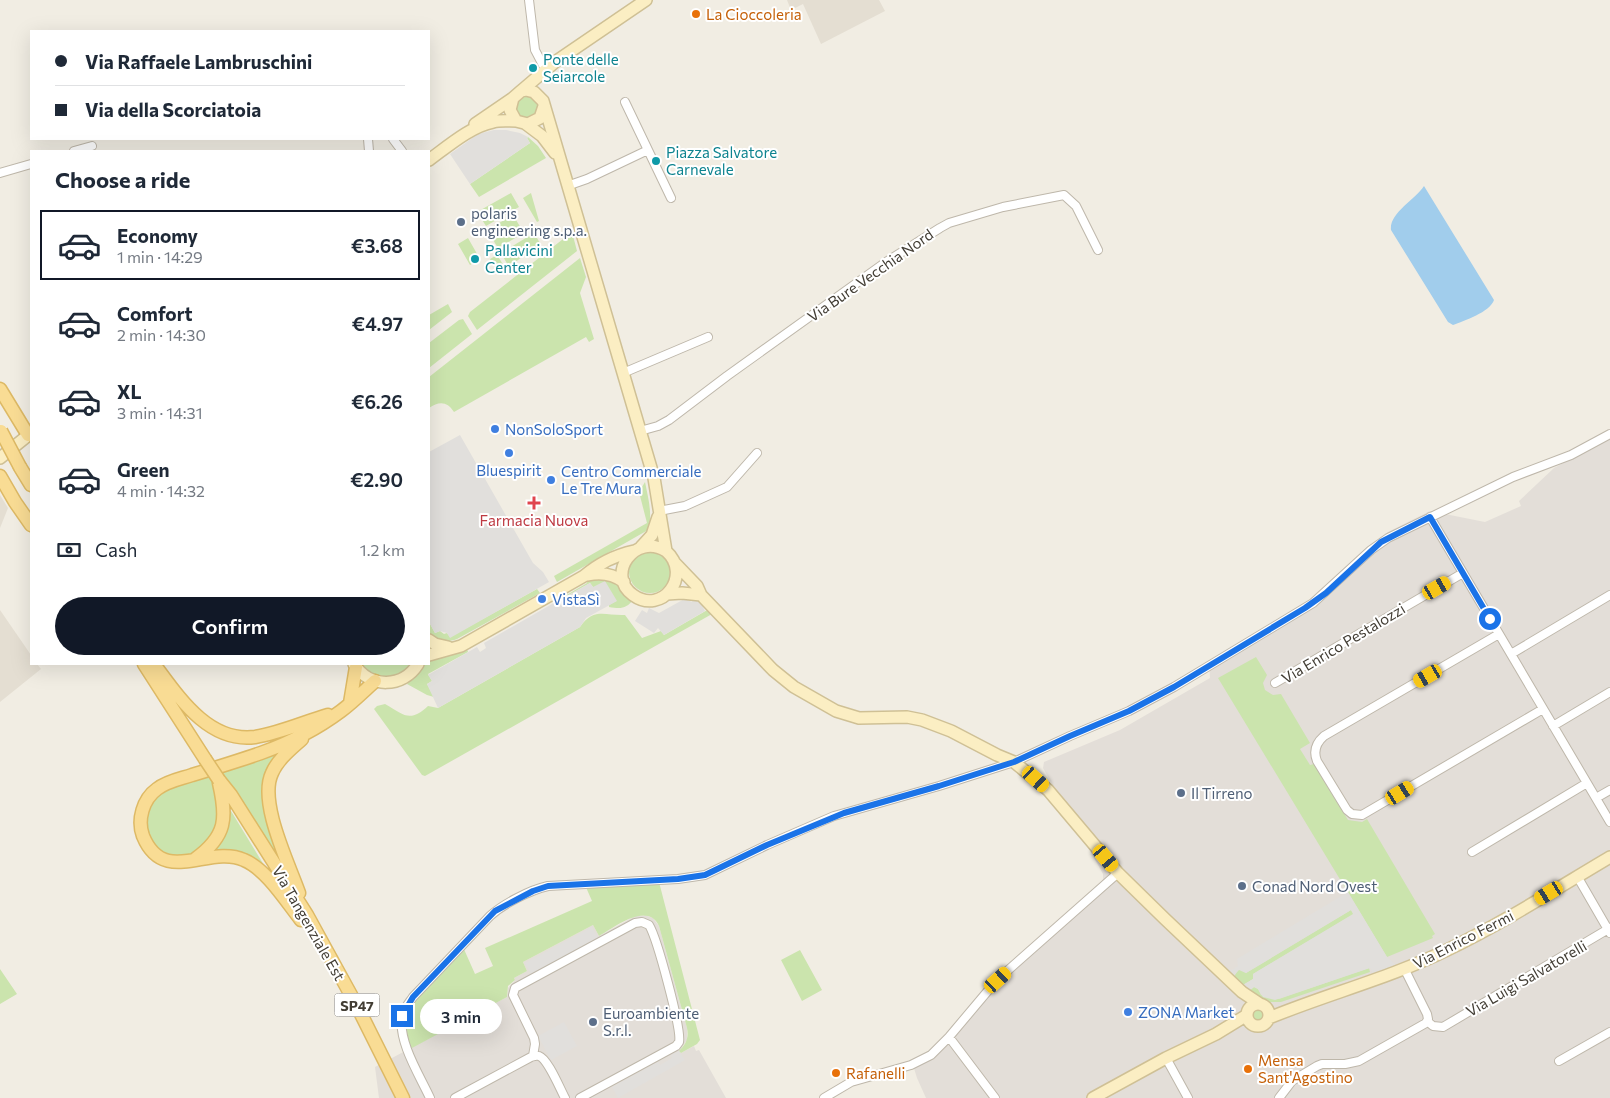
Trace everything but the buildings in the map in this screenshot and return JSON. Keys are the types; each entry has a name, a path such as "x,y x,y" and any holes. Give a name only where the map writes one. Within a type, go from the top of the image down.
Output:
{"main road":[{"path":"0,389 30,434"},
{"path":"1,430 30,483"},
{"path":"0,476 30,523"},
{"path":"135,665 165,697"},
{"name":"Via Tangenziale Est","path":"145,665 304,917 340,990 398,1095"},
{"path":"155,665 197,715 214,729 228,735 249,737 263,735 345,707"},
{"path":"345,707 355,665"},
{"path":"304,917 250,862 226,855 177,863 155,854 146,843 141,831 141,816 146,802 154,791 170,782 269,750 314,728 345,707 375,681"},
{"path":"304,917 269,808 267,792 268,783 274,768 314,728"},
{"path":"192,861 212,846 222,826 224,807 219,780"}],"street":[{"path":"430,159 459,139 490,122 535,122 540,118 543,113 544,70 535,50 529,0"},
{"path":"459,139 469,129 517,95 544,70 646,0"},
{"path":"517,95 532,91 542,101 656,486 666,551 674,562 697,586 701,595 773,670 794,687 836,711 859,718 902,717 922,720 951,731 1014,762 1048,790 1118,873 1242,992 1268,1011 1268,1018"},
{"path":"517,95 510,110 521,122 542,136 560,160"},
{"path":"625,102 671,198"},
{"path":"78,150 92,146"},
{"path":"567,186 587,179 648,150"},
{"path":"0,173 30,164"},
{"name":"Via Bure Vecchia Nord","path":"640,431 658,426 669,420 886,262 925,236 949,223 1003,207 1064,195 1076,206 1098,250"},
{"path":"622,373 708,337"},
{"path":"3,453 30,434"},
{"path":"430,1098 404,1040 402,1023 404,1011 413,997 483,923 495,911 506,904 548,886 678,879 705,875 767,845 844,813 1014,762 1129,711 1174,687 1305,608 1326,593 1381,542 1513,477 1571,455 1610,434"},
{"path":"659,511 685,506 727,487 757,453"},
{"path":"659,511 654,530 638,549 626,559 623,567 624,582 630,593 641,599 655,600 667,594 701,595"},
{"path":"1430,517 1610,822"},
{"path":"430,654 455,648 468,642 618,555 654,546 666,551"},
{"path":"667,594 673,586 676,577 674,562"},
{"name":"Via Enrico Pestalozzi","path":"1275,683 1463,572"},
{"path":"584,576 604,573 624,582"},
{"path":"1511,654 1610,595"},
{"path":"1499,634 1329,733 1318,742 1315,758 1346,810 1358,815 1368,812 1544,709"},
{"path":"430,640 441,646 455,648"},
{"path":"355,665 364,676 386,683 398,681 408,676 417,665"},
{"path":"1554,726 1610,692"},
{"path":"1472,852 1587,783"},
{"path":"1596,798 1610,790"},
{"name":"Via Enrico Fermi","path":"1308,1002 1404,968 1467,940 1610,857"},
{"path":"824,1098 857,1080 926,1059 949,1037 998,980 1118,873"},
{"path":"1577,876 1609,930"},
{"path":"533,1056 534,1038 513,995 514,988 639,922 645,922 649,925 654,935 680,1033 679,1042 676,1046 580,1098"},
{"name":"Via Luigi Salvatorelli","path":"1427,1021 1435,1026 1443,1027 1609,930"},
{"path":"1279,1098 1292,1081 1317,1066 1359,1061 1422,1026 1427,1021 1428,1016 1404,968"},
{"path":"1242,992 1249,1017 1262,1025 1268,1018 1308,1002"},
{"path":"1093,1098 1166,1058 1249,1017 1253,1005 1308,1002"},
{"path":"1559,1061 1610,1032"},
{"path":"949,1037 995,1098"},
{"path":"455,1098 533,1056 538,1056 546,1062 565,1098"},
{"path":"1166,1058 1188,1098"}],"shaded area":[{"path":"787,0 879,0 885,11 821,44 803,4 791,10"},
{"path":"494,130 520,133 528,137 530,143 470,184 450,154 478,134"},
{"path":"460,435 533,563 543,572 549,582 450,638 447,633 440,631 435,633 430,624 430,451"},
{"path":"1610,439 1610,1098 926,1098 912,1062 936,1046 969,1007 1101,883 1103,879 1103,874 1043,768 1044,762 1120,730 1210,678 1209,662 1308,603 1388,532 1430,511 1485,522 1521,506 1519,501 1554,468"},
{"path":"0,495 8,508 0,528"},
{"path":"605,581 617,601 586,618 580,627 438,708 427,684 432,681 428,675 477,647 480,652 486,648 484,643 559,600 562,605 568,602 567,596 590,583 593,587"},
{"path":"688,597 691,602 696,599 701,603 705,611 664,635 658,628 654,633 635,621 642,610 647,613 649,608 659,613"},
{"path":"0,610 30,654 30,665 38,665 41,669 0,702"},
{"path":"1348,892 1387,957 1396,965 1373,973 1370,968 1275,1000 1263,997 1258,989 1254,987 1249,991 1243,985 1253,979 1253,974 1353,914 1351,910 1246,973 1239,970 1235,977 1226,969 1232,970 1238,966 1237,959"},
{"path":"645,915 653,918 659,926 687,1028 687,1040 680,1051 681,1053 694,1046 696,1051 699,1050 726,1098 379,1098 375,1067 507,997 508,988 515,980 514,978 527,971 523,962 593,925 599,936 635,916"},
{"path":"592,927 598,938 531,974 525,963"},
{"path":"564,1022 577,1046 551,1060 538,1036"},
{"path":"679,1051 685,1060 618,1098 612,1087 658,1062 660,1065 672,1058 671,1055"}],"green space":[{"path":"523,96 531,96 538,103 538,111 531,118 523,118 516,111 516,103"},
{"path":"528,137 538,146 546,158 479,197 470,184 530,143"},
{"path":"511,193 519,207 486,226 477,212"},
{"path":"531,193 539,221 537,222 523,198"},
{"path":"513,215 524,233 498,248 487,230"},
{"path":"572,232 577,251 477,330 468,316 470,312"},
{"path":"534,233 540,243 509,267 501,253"},
{"path":"468,238 480,259 470,265 458,244"},
{"path":"497,255 506,269 499,275 490,259"},
{"path":"580,258 586,277 580,293 594,339 589,342 586,337 454,412 443,403 430,407 430,376"},
{"path":"448,304 452,312 430,329 430,314"},
{"path":"463,319 472,334 430,367 430,342"},
{"path":"645,482 650,512 648,530 557,582 554,576 647,523 639,492"},
{"path":"654,551 662,554 668,560 671,572 668,584 662,590 646,593 638,590 632,584 629,568 632,560 638,554"},
{"path":"594,578 615,581 634,599 623,607 609,607 609,605 616,601 593,587 590,583 567,596 568,602 565,596"},
{"path":"537,589 540,593 457,639 442,641 436,638 430,635 430,624 435,633 440,631 444,634 447,633 450,637"},
{"path":"709,609 712,614 425,776 422,775 374,709 385,704 402,714 411,716 428,706 438,708 580,627 590,617 595,615 625,615 642,638 661,631 664,635"},
{"path":"467,649 468,652 428,674 432,681 427,684 434,697 407,684 424,665 430,665 430,659"},
{"path":"1256,657 1267,675 1263,683 1265,690 1273,695 1281,694 1310,743 1300,749 1310,765 1314,764 1348,820 1362,822 1367,819 1435,934 1432,936 1433,938 1387,957 1218,678"},
{"path":"362,665 410,665 393,676 379,676"},
{"path":"281,751 268,774 288,873 226,778 212,782 216,789 220,823 206,846 183,856 171,855 161,850 153,842 148,832 149,808 156,797 162,792 168,788"},
{"path":"228,811 231,811 267,870 211,851"},
{"path":"659,882 700,1040 697,1044 681,1053 679,1051 686,1041 688,1035 687,1028 659,926 654,919 647,916 639,916 621,923 599,936 593,925 523,962 527,971 514,978 515,980 508,986 507,997 412,1048 410,1047 406,1036 406,1026 407,1015 411,1005 463,947 475,974 493,966 485,948 592,901 585,885"},
{"path":"1351,910 1354,914 1253,974 1253,979 1243,985 1235,977 1239,969 1246,973"},
{"path":"800,950 822,990 802,1001 781,960"},
{"path":"1369,968 1370,972 1281,1002 1264,1002 1249,991 1254,987 1258,989 1261,995 1279,999"},
{"path":"0,969 17,994 0,1004"},
{"path":"1256,1011 1260,1011 1263,1016 1262,1020 1256,1021 1253,1018 1253,1014"}],"water":[{"path":"1424,186 1494,300 1482,312 1453,325 1448,322 1391,230 1391,224 1398,212"}],"place":[{"name":"La Cioccoleria","path":"696,14"},
{"name":"Ponte delle Seiarcole","path":"533,68"},
{"name":"Piazza Salvatore Carnevale","path":"656,161"},
{"name":"polaris engineering s.p.a.","path":"461,222"},
{"name":"Pallavicini Center","path":"475,259"},
{"name":"NonSoloSport","path":"495,429"},
{"name":"Bluespirit","path":"509,453"},
{"name":"Centro Commerciale Le Tre Mura","path":"551,480"},
{"name":"Farmacia Nuova","path":"534,503"},
{"name":"VistaSì","path":"542,599"},
{"name":"Il Tirreno","path":"1181,793"},
{"name":"Conad Nord Ovest","path":"1242,886"},
{"name":"ZONA Market","path":"1128,1012"},
{"name":"Euroambiente S.r.l.","path":"593,1022"},
{"name":"Mensa Sant'Agostino","path":"1248,1069"},
{"name":"Rafanelli","path":"836,1073"}],"route":[{"path":"402,1016 407,1004 413,997 495,911 506,904 548,886 678,879 705,875 823,820 1014,762 1145,704 1174,687 1294,616 1326,593 1381,542 1430,517 1490,619"}]}
